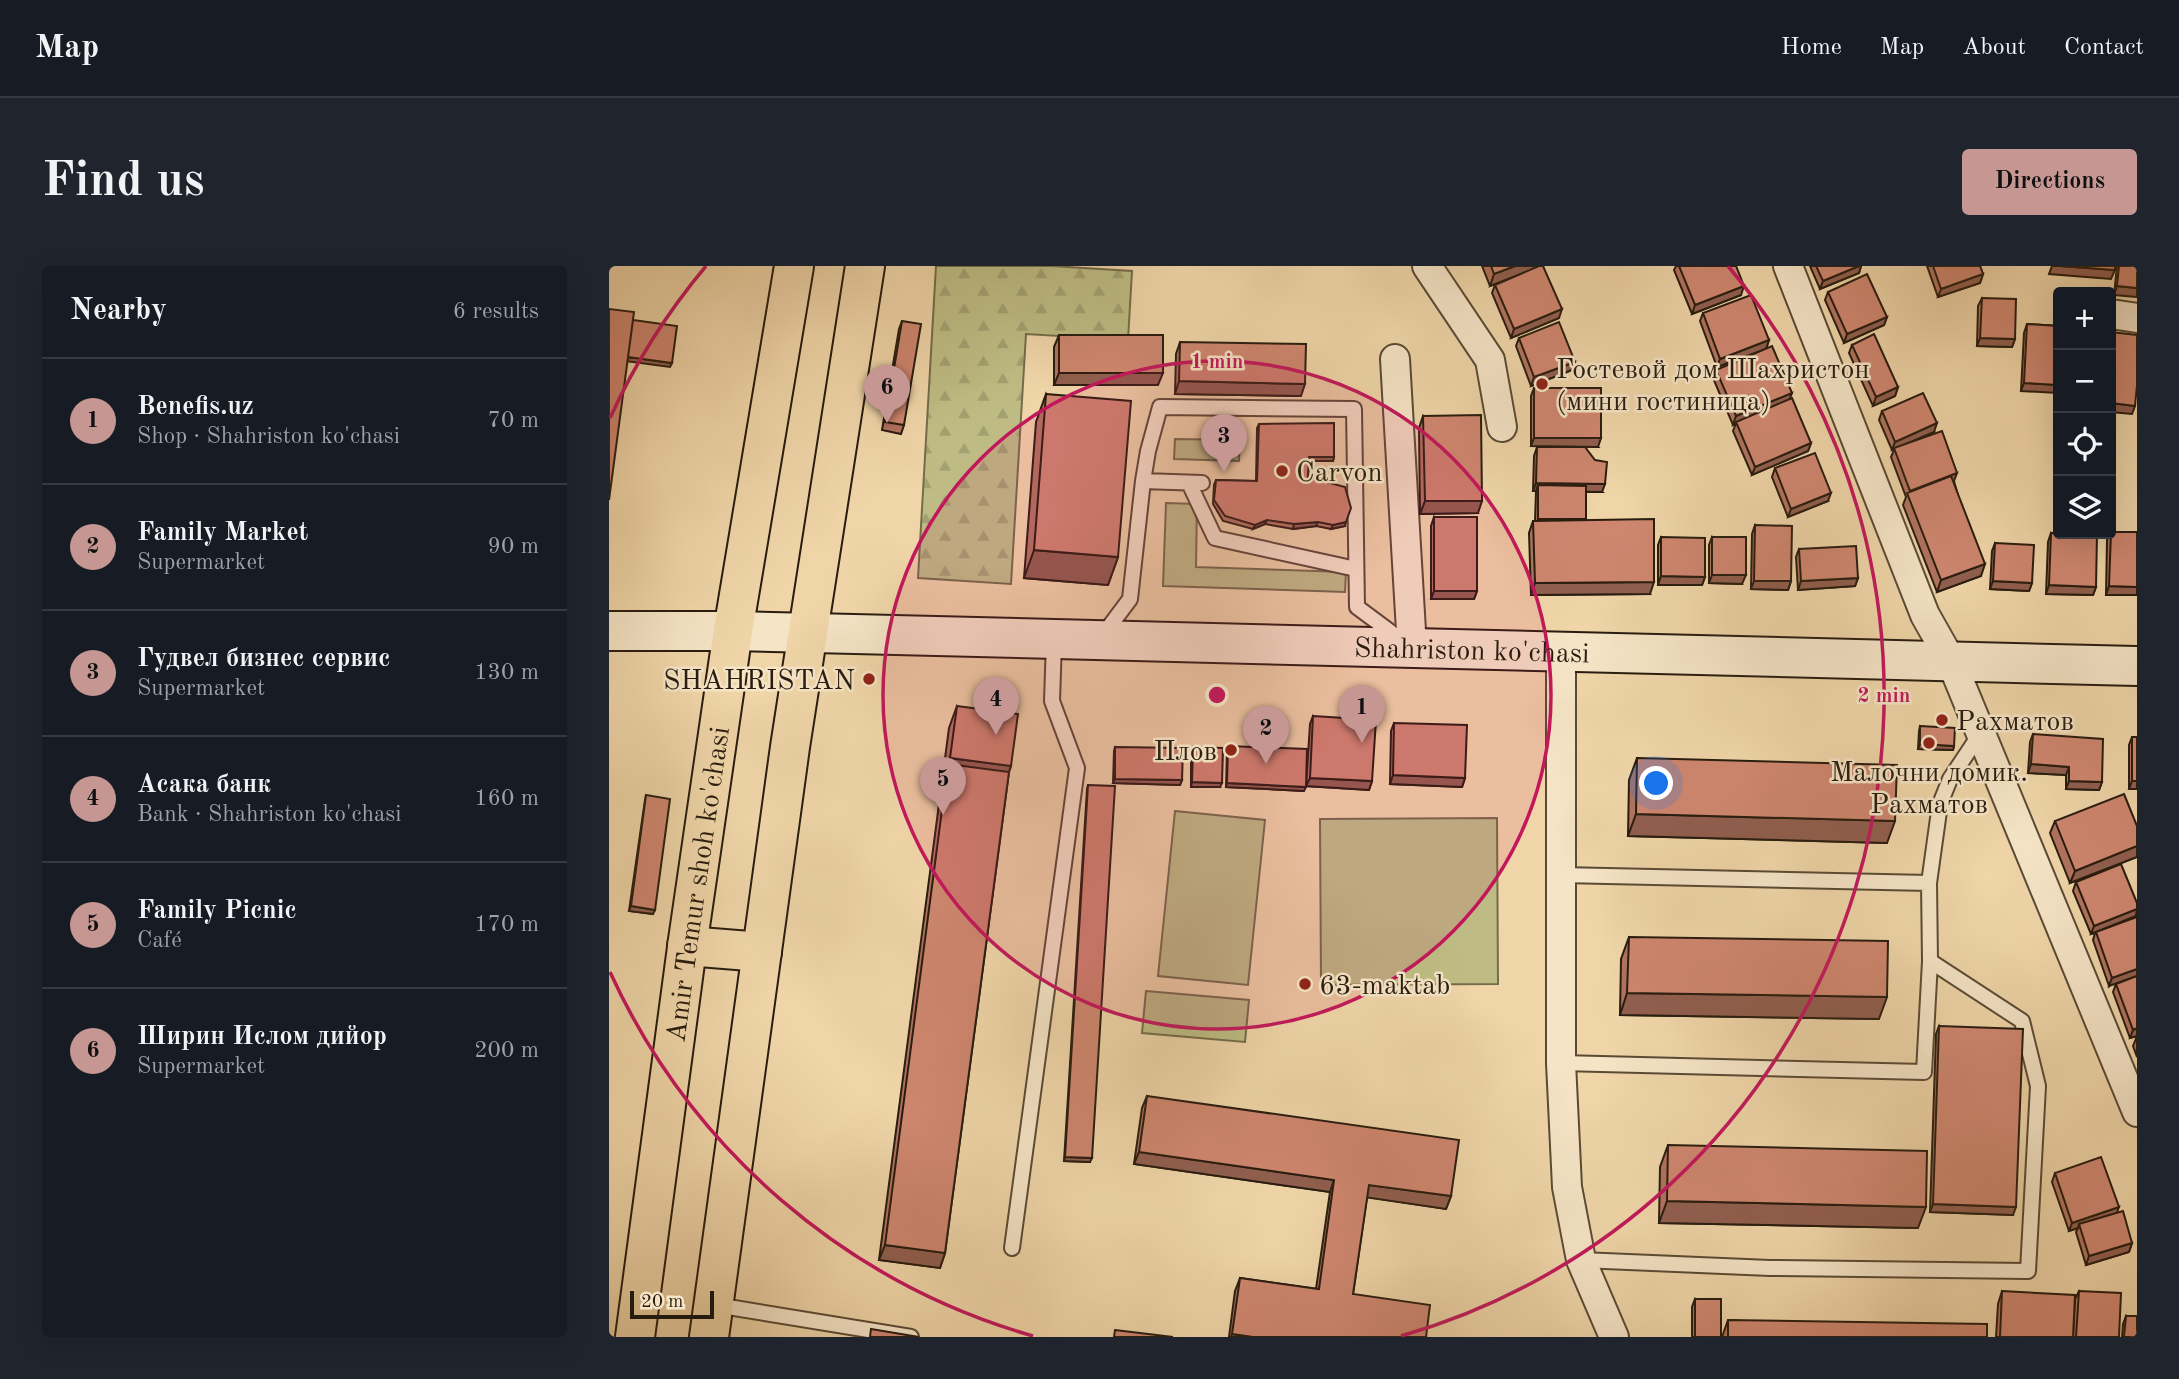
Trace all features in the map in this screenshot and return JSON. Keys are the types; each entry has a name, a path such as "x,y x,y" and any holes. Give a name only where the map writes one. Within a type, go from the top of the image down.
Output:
{"main road":[{"name":"Amir Temur shoh ko'chasi","path":"635,1337 687,946 733,631 794,266"},
{"path":"711,1321 808,634 865,266"},
{"name":"Shahriston ko'chasi","path":"609,631 733,631 2137,666"},
{"path":"687,946 762,952"}],"street":[{"path":"1427,266 1490,360 1502,427"},
{"path":"1788,266 1925,615 1951,662 2137,1112"},
{"path":"2116,315 2137,318"},
{"path":"1395,359 1412,648"},
{"path":"1561,652 1561,1063 1567,1187 1581,1261 1614,1337"}],"lane":[{"path":"1099,640 1130,599 1143,481 1160,407 1354,409 1351,479 1357,607 1412,648"},
{"path":"1143,481 1195,483 1215,538 1356,569"},
{"path":"1012,1248 1077,768 1052,701 1054,639"},
{"path":"1561,1063 1924,1072 1930,961 1929,883 1940,804 1950,779 1980,734"},
{"path":"1561,876 1929,883"},
{"path":"1581,1261 1770,1268 2028,1271 2039,1086 2022,1021 1930,961"},
{"path":"711,1321 911,1337"}],"green space":[{"path":"936,266 1052,266 1132,271 1128,340 1026,334 1011,584 918,578"},
{"path":"1175,439 1240,440 1239,461 1174,459"},
{"path":"1166,503 1197,504 1196,567 1346,572 1345,592 1163,586"},
{"path":"1175,811 1265,820 1248,985 1158,976"},
{"path":"1497,818 1498,984 1321,985 1320,819"},
{"path":"1146,991 1249,1000 1245,1042 1142,1033"}],"building":[{"path":"1491,266 1515,266 1494,274"},
{"path":"1543,266 1562,309 1514,329 1495,285"},
{"path":"1679,266 1736,266 1744,286 1695,305"},
{"path":"1816,266 1859,266 1823,281"},
{"path":"1933,266 1980,266 1983,274 1941,289"},
{"path":"2060,266 2115,266 2115,270"},
{"path":"2119,266 2137,266 2137,288 2117,286"},
{"path":"1867,274 1887,317 1847,334 1828,292"},
{"path":"1751,295 1769,340 1720,359 1703,313"},
{"path":"1982,298 2016,299 2015,339 1980,338"},
{"path":"609,309 634,312 609,500"},
{"path":"633,320 677,326 672,363 628,357"},
{"path":"902,321 921,324 904,425 885,422"},
{"path":"1559,322 1575,362 1534,377 1519,338"},
{"path":"2027,324 2053,326 2053,385 2024,383"},
{"path":"2116,333 2137,335 2135,406 2116,404"},
{"path":"1874,334 1898,387 1876,397 1852,345"},
{"path":"1059,335 1163,335 1163,373 1059,373"},
{"path":"1180,342 1306,344 1305,384 1179,381"},
{"path":"1772,346 1792,393 1736,416 1716,370"},
{"path":"1534,388 1601,388 1601,438 1534,438"},
{"path":"1923,393 1937,423 1895,442 1882,411"},
{"path":"1046,394 1131,401 1118,557 1034,550"},
{"path":"1792,398 1811,443 1755,467 1736,422"},
{"path":"1481,415 1482,501 1425,501 1423,416"},
{"name":"Carvon","path":"1334,423 1334,457 1309,457 1308,477 1345,487 1351,508 1346,522 1333,525 1267,520 1255,525 1225,516 1214,500 1216,480 1257,481 1259,424"},
{"path":"1942,431 1957,473 1910,491 1894,448"},
{"path":"1537,447 1585,447 1595,460 1607,462 1605,484 1536,483"},
{"path":"1815,453 1831,493 1791,509 1775,468"},
{"path":"1951,476 1985,564 1941,580 1907,493"},
{"path":"1538,485 1586,486 1586,519 1538,519"},
{"path":"1434,517 1477,517 1477,591 1434,591"},
{"path":"1654,519 1654,582 1535,583 1533,521"},
{"path":"1755,525 1792,526 1791,581 1754,581"},
{"path":"2116,532 2137,532 2137,587 2109,586 2111,539 2116,539"},
{"path":"2051,533 2053,539 2097,539 2096,587 2049,585"},
{"path":"1661,537 1705,538 1705,577 1661,576"},
{"path":"1712,537 1746,537 1746,575 1712,575"},
{"path":"1995,543 2034,545 2032,583 1993,581"},
{"path":"1856,546 1858,578 1801,581 1799,549"},
{"path":"957,706 1018,714 1011,766 950,758"},
{"path":"1313,716 1376,720 1372,781 1310,778"},
{"path":"1394,723 1467,725 1465,778 1393,775"},
{"path":"1920,726 1955,728 1954,746 1920,744"},
{"path":"2033,734 2103,739 2102,782 2069,781 2069,767 2031,764"},
{"path":"2132,737 2137,737 2137,781 2132,781"},
{"path":"1228,746 1307,749 1306,787 1227,783"},
{"path":"1115,747 1183,748 1182,780 1115,779"},
{"path":"1193,747 1223,748 1222,783 1192,782"},
{"path":"1637,758 1897,765 1895,821 1636,814"},
{"path":"948,764 1009,772 945,1253 885,1245"},
{"path":"1088,785 1115,786 1092,1158 1065,1157"},
{"path":"2124,794 2137,826 2137,846 2075,871 2055,821"},
{"path":"646,795 670,799 655,910 631,906"},
{"path":"2121,864 2137,909 2094,926 2076,882"},
{"path":"2137,917 2137,969 2112,978 2096,932"},
{"path":"1629,937 1888,941 1887,997 1627,993"},
{"path":"2137,976 2137,1028 2133,1030 2116,984"},
{"path":"1939,1026 2023,1029 2016,1207 1933,1204"},
{"path":"1147,1096 1459,1140 1451,1196 1369,1185 1353,1294 1430,1305 1426,1337 1253,1337 1232,1334 1240,1278 1319,1289 1334,1180 1139,1152"},
{"path":"1668,1145 1927,1151 1926,1207 1667,1201"},
{"path":"2101,1157 2119,1207 2072,1223 2055,1173"},
{"path":"2123,1211 2132,1243 2089,1256 2079,1224"},
{"path":"2002,1291 2075,1295 2073,1337 2000,1337"},
{"path":"2079,1291 2121,1293 2119,1337 2076,1337"},
{"path":"1695,1299 1721,1299 1721,1337 1695,1337"},
{"path":"2126,1316 2137,1316 2137,1337 2124,1337"},
{"path":"1728,1320 1987,1324 1987,1337 1728,1337"},
{"path":"871,1329 919,1337 870,1337"},
{"path":"1115,1330 1173,1337 1114,1337"}],"place":[{"name":"Гостевой дом Шахристон (мини гостиница)","path":"1542,384"},
{"name":"Ширин Ислом дийор","path":"887,423"},
{"name":"Carvon","path":"1282,471"},
{"name":"Гудвел бизнес сервис","path":"1224,472"},
{"name":"SHAHRISTAN","path":"869,679"},
{"name":"Рахматов","path":"1942,720"},
{"name":"Асака банк","path":"996,735"},
{"name":"Benefis.uz","path":"1362,743"},
{"name":"Малочни домик. Рахматов","path":"1929,743"},
{"name":"Плов","path":"1231,750"},
{"name":"Family Market","path":"1266,764"},
{"name":"Family Picnic","path":"943,815"},
{"name":"63-maktab","path":"1305,984"}]}
